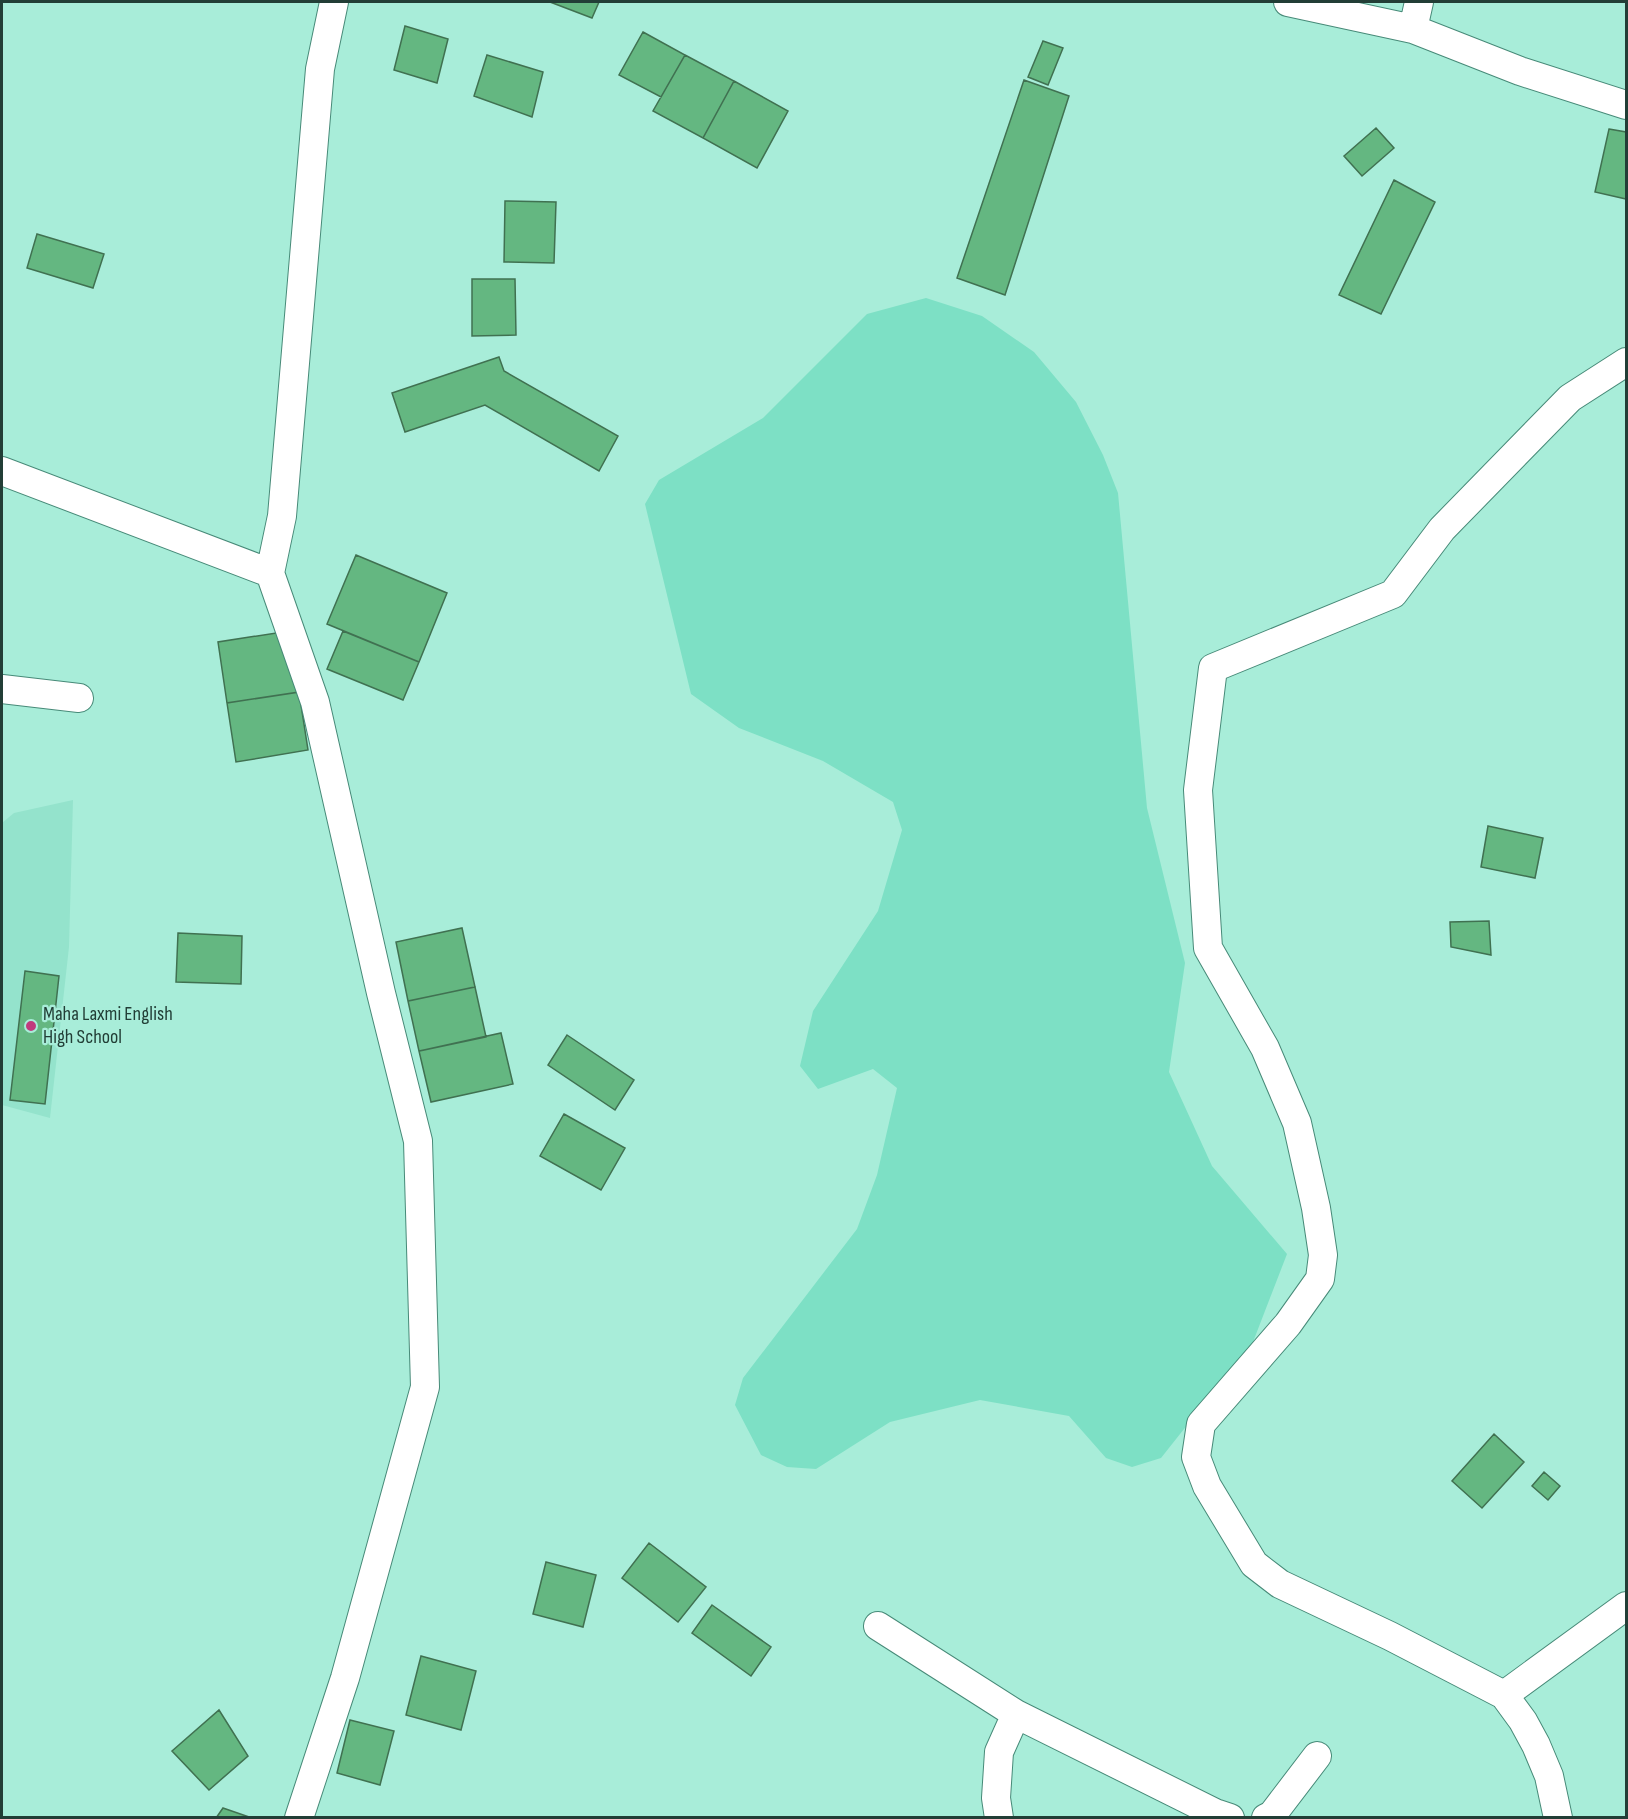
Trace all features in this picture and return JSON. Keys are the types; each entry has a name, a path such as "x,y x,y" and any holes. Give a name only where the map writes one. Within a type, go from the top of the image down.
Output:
{"street":[{"path":"299,1818 345,1678 425,1387 418,1142 381,993 315,702 270,573 282,516 320,69 334,2"},
{"path":"1288,2 1416,15 1520,70 1626,105"},
{"path":"1558,1818 1549,1776 1536,1745 1523,1721 1504,1695 1390,1636 1280,1584 1254,1564 1208,1486 1196,1457 1201,1424 1288,1324 1320,1280 1323,1255 1316,1208 1297,1123 1265,1048 1208,948 1198,790 1212,668 1392,594 1442,530 1570,398 1626,362"},
{"path":"2,471 270,573"},
{"path":"2,689 79,698"},
{"path":"1504,1695 1626,1606"},
{"path":"878,1626 1016,1714 1215,1813 1230,1818"},
{"path":"999,1818 996,1798 999,1752 1016,1714"},
{"path":"1266,1818 1272,1815 1317,1756"}],"shaded area":[{"path":"926,298 982,316 1034,352 1076,402 1103,455 1118,493 1147,808 1185,963 1169,1072 1212,1166 1287,1254 1253,1342 1161,1458 1132,1467 1106,1458 1069,1416 980,1400 890,1422 816,1469 787,1467 761,1455 735,1405 743,1378 857,1229 877,1175 897,1088 873,1069 818,1089 800,1066 813,1011 878,911 902,830 893,802 823,761 739,728 691,694 645,504 659,480 763,418 867,314"},
{"name":"Maha Laxmi English High School","path":"73,800 69,947 50,1118 2,1105 2,823 14,813"}],"building":[{"path":"550,2 599,2 592,18"},
{"path":"405,26 448,39 437,83 394,70"},
{"path":"643,32 685,55 661,97 619,75"},
{"path":"1043,41 1063,48 1048,85 1028,77"},
{"path":"487,55 543,72 532,117 474,96"},
{"path":"685,55 734,81 703,138 653,111"},
{"path":"1024,80 1069,96 1005,295 957,278"},
{"path":"734,81 788,111 757,168 703,138"},
{"path":"1376,128 1394,148 1362,176 1344,156"},
{"path":"1609,129 1626,132 1626,199 1595,192"},
{"path":"1394,180 1435,202 1381,314 1339,295"},
{"path":"505,201 556,202 554,263 504,262"},
{"path":"37,234 104,254 93,288 27,268"},
{"path":"472,279 515,279 516,335 472,336"},
{"path":"499,357 504,371 618,436 599,471 485,405 405,432 392,393"},
{"path":"356,555 447,593 419,662 327,624"},
{"path":"289,631 299,692 227,703 218,642"},
{"path":"343,631 419,662 403,700 327,669"},
{"path":"299,692 308,750 236,762 227,703"},
{"path":"1488,826 1543,838 1535,878 1481,867"},
{"path":"1489,921 1491,955 1451,947 1450,922"},
{"path":"462,928 475,987 408,1001 396,942"},
{"path":"178,933 242,936 241,984 176,982"},
{"path":"25,971 59,976 45,1104 10,1100"},
{"path":"475,987 486,1037 419,1051 408,1001"},
{"path":"501,1033 513,1084 431,1102 419,1051"},
{"path":"567,1035 634,1080 615,1110 548,1065"},
{"path":"564,1114 625,1148 601,1190 540,1156"},
{"path":"1494,1434 1524,1462 1482,1508 1452,1481"},
{"path":"1544,1472 1560,1486 1548,1500 1532,1486"},
{"path":"649,1543 706,1587 678,1622 622,1578"},
{"path":"546,1562 596,1575 583,1627 533,1614"},
{"path":"712,1605 771,1647 751,1676 692,1633"},
{"path":"421,1656 476,1671 461,1730 406,1715"},
{"path":"219,1710 248,1756 209,1790 172,1751"},
{"path":"350,1720 394,1731 380,1785 337,1773"},
{"path":"223,1808 252,1818 216,1818"}],"place":[{"name":"Maha Laxmi English High School","path":"31,1026"}]}
